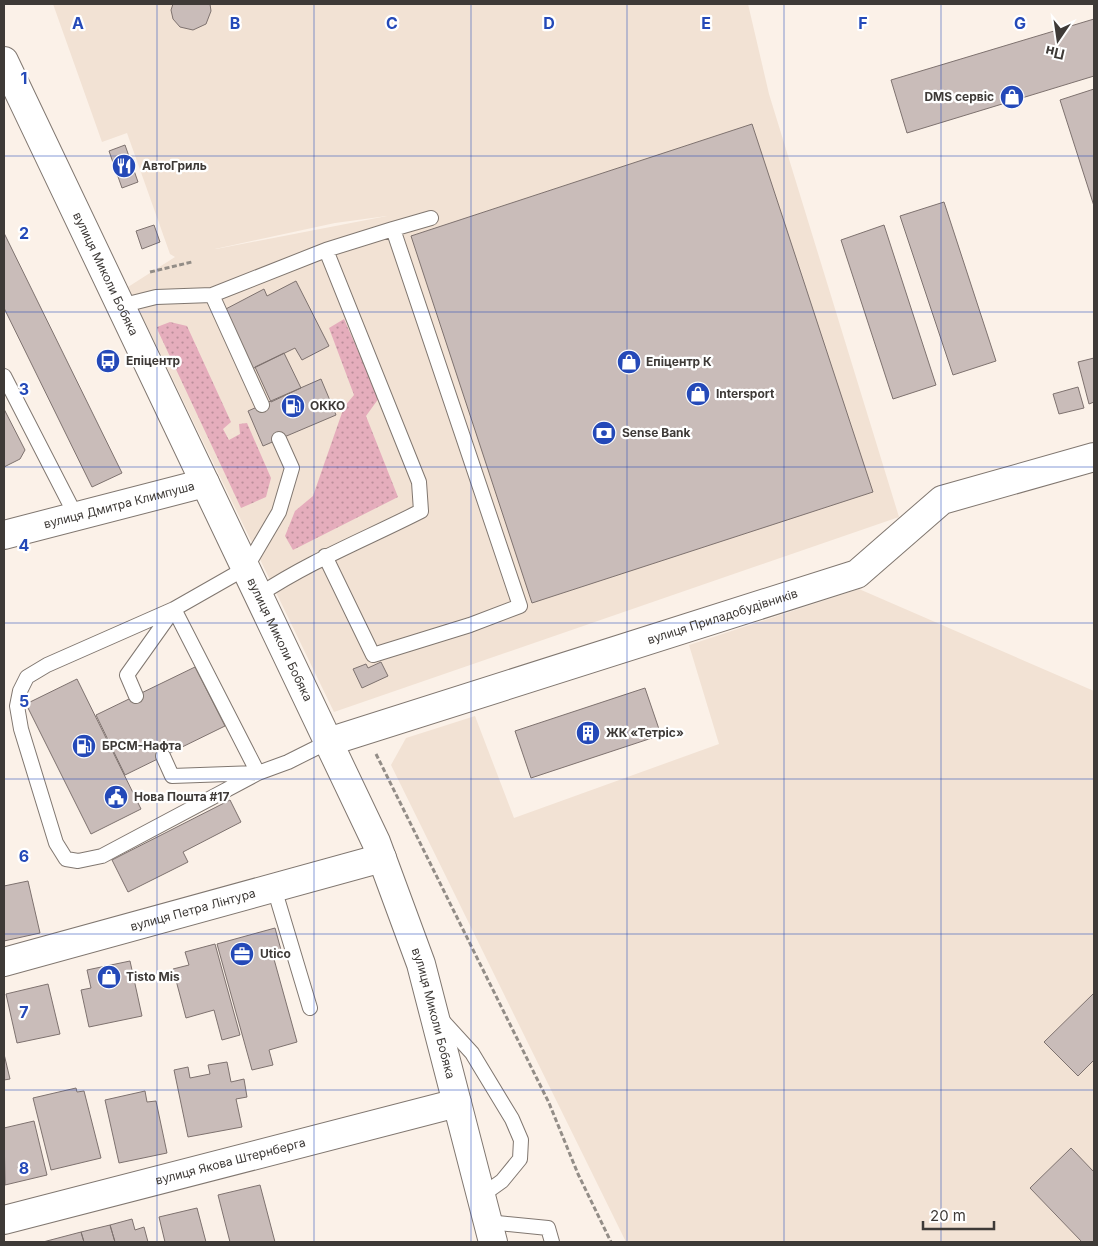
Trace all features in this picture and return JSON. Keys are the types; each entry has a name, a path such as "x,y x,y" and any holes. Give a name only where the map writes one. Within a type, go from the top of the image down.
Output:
{"street":[{"name":"вулиця Миколи Бобяка","path":"4,61 260,595 382,858 421,964 487,1220"},
{"name":"вулиця Приладобудівників","path":"328,742 857,574 942,500 1094,457"},
{"name":"вулиця Дмитра Климпуша","path":"4,535 206,483"},
{"name":"вулиця Петра Лінтура","path":"4,962 382,858"},
{"name":"вулиця Якова Штернберга","path":"4,1220 457,1103"}],"lane":[{"path":"120,306 156,297 212,295 326,250 431,218"},
{"path":"325,556 373,655 470,625 520,606 393,229"},
{"path":"260,595 286,577 325,556 421,511 419,482 326,250"},
{"path":"212,295 262,405"},
{"path":"4,376 76,516"},
{"path":"278,439 292,468 279,512 246,568 174,609 47,665 27,677 20,691 17,706 21,729 56,843 66,859 78,861 102,856 258,773 288,762 328,742"},
{"path":"136,696 127,675 174,609"},
{"path":"174,609 258,773"},
{"path":"163,756 172,776 258,773"},
{"path":"274,888 310,1008"},
{"path":"434,1012 472,1053 512,1119 521,1140 520,1159 502,1181 487,1220 548,1228 552,1242"}],"path":[{"path":"150,272 192,262"},
{"path":"364,729 544,1094 578,1174 611,1242"}],"shaded area":[{"path":"53,4 748,4 769,94 899,517 334,712 128,287 175,257 170,254 127,133 102,142","holes":["387,216 215,249 335,223"]},
{"path":"344,319 379,398 366,416 398,497 293,550 285,536 295,511 313,496 344,407 354,395 329,328"},
{"path":"170,322 187,326 231,422 223,429 229,440 240,434 239,424 247,423 271,478 266,497 241,508 158,331 157,327"},
{"path":"859,589 1094,691 1094,1242 626,1242 391,765 406,738 475,716 514,818 719,744 689,645"}],"building":[{"path":"173,4 210,4 211,11 206,24 193,30 180,27 173,19 171,10"},
{"path":"1094,19 1094,76 907,133 891,80"},
{"path":"1094,89 1094,206 1060,100"},
{"path":"752,124 873,492 532,603 411,236"},
{"name":"АвтоГриль","path":"125,145 138,182 122,188 109,151"},
{"path":"944,202 996,361 953,375 900,216"},
{"path":"154,225 160,242 142,249 136,231"},
{"path":"884,225 936,385 893,399 841,240"},
{"path":"4,233 122,473 92,487 4,308"},
{"path":"296,281 329,346 302,360 295,348 252,369 222,311 264,289 267,296"},
{"path":"284,353 301,388 271,402 255,367"},
{"path":"1094,358 1094,402 1089,404 1078,362"},
{"path":"321,379 336,415 263,446 248,411"},
{"path":"1078,387 1084,408 1059,414 1053,394"},
{"path":"4,409 25,450 20,459 4,467"},
{"path":"381,662 388,676 362,688 353,669 366,664 368,668"},
{"path":"195,667 225,726 125,775 96,715"},
{"path":"77,679 141,809 91,834 26,704"},
{"name":"ЖК «Тетріс»","path":"645,688 661,735 531,778 515,731"},
{"path":"230,800 241,822 183,852 188,862 128,892 112,860"},
{"path":"28,881 40,933 4,941 4,886"},
{"path":"275,928 281,950 272,952 297,1042 269,1050 273,1065 252,1070 217,944"},
{"path":"215,944 240,1035 222,1040 214,1010 186,1018 173,969 189,965 185,952"},
{"path":"130,961 142,1016 89,1027 81,990 91,988 87,970"},
{"path":"48,984 60,1034 17,1043 6,994"},
{"path":"1094,993 1094,1060 1078,1076 1044,1042"},
{"path":"4,1054 10,1079 4,1080"},
{"path":"227,1062 231,1082 244,1079 247,1097 236,1099 242,1127 188,1137 174,1070 188,1067 190,1078 210,1074 208,1065"},
{"path":"76,1088 77,1092 84,1091 101,1158 51,1170 33,1098"},
{"path":"145,1091 147,1102 156,1101 167,1153 119,1163 105,1100"},
{"path":"34,1121 47,1175 5,1185 4,1128"},
{"path":"1071,1148 1094,1172 1094,1242 1082,1242 1030,1188"},
{"path":"260,1185 275,1242 230,1242 218,1195"},
{"path":"197,1208 206,1242 165,1242 159,1217"},
{"path":"132,1219 135,1230 144,1227 148,1242 115,1242 110,1225"},
{"path":"110,1225 115,1242 84,1242 81,1232"},
{"path":"81,1232 84,1242 43,1242"}],"place":[{"name":"DMS сервіс","path":"1012,97"},
{"name":"АвтоГриль","path":"124,166"},
{"name":"Епіцентр","path":"108,361"},
{"name":"Епіцентр К","path":"629,362"},
{"name":"Intersport","path":"698,394"},
{"name":"ОККО","path":"293,406"},
{"name":"Sense Bank","path":"604,433"},
{"name":"ЖК «Тетріс»","path":"588,733"},
{"name":"БРСМ-Нафта","path":"84,746"},
{"name":"Нова Пошта #17","path":"116,797"},
{"name":"Utico","path":"242,954"},
{"name":"Tisto Mis","path":"109,977"}]}
